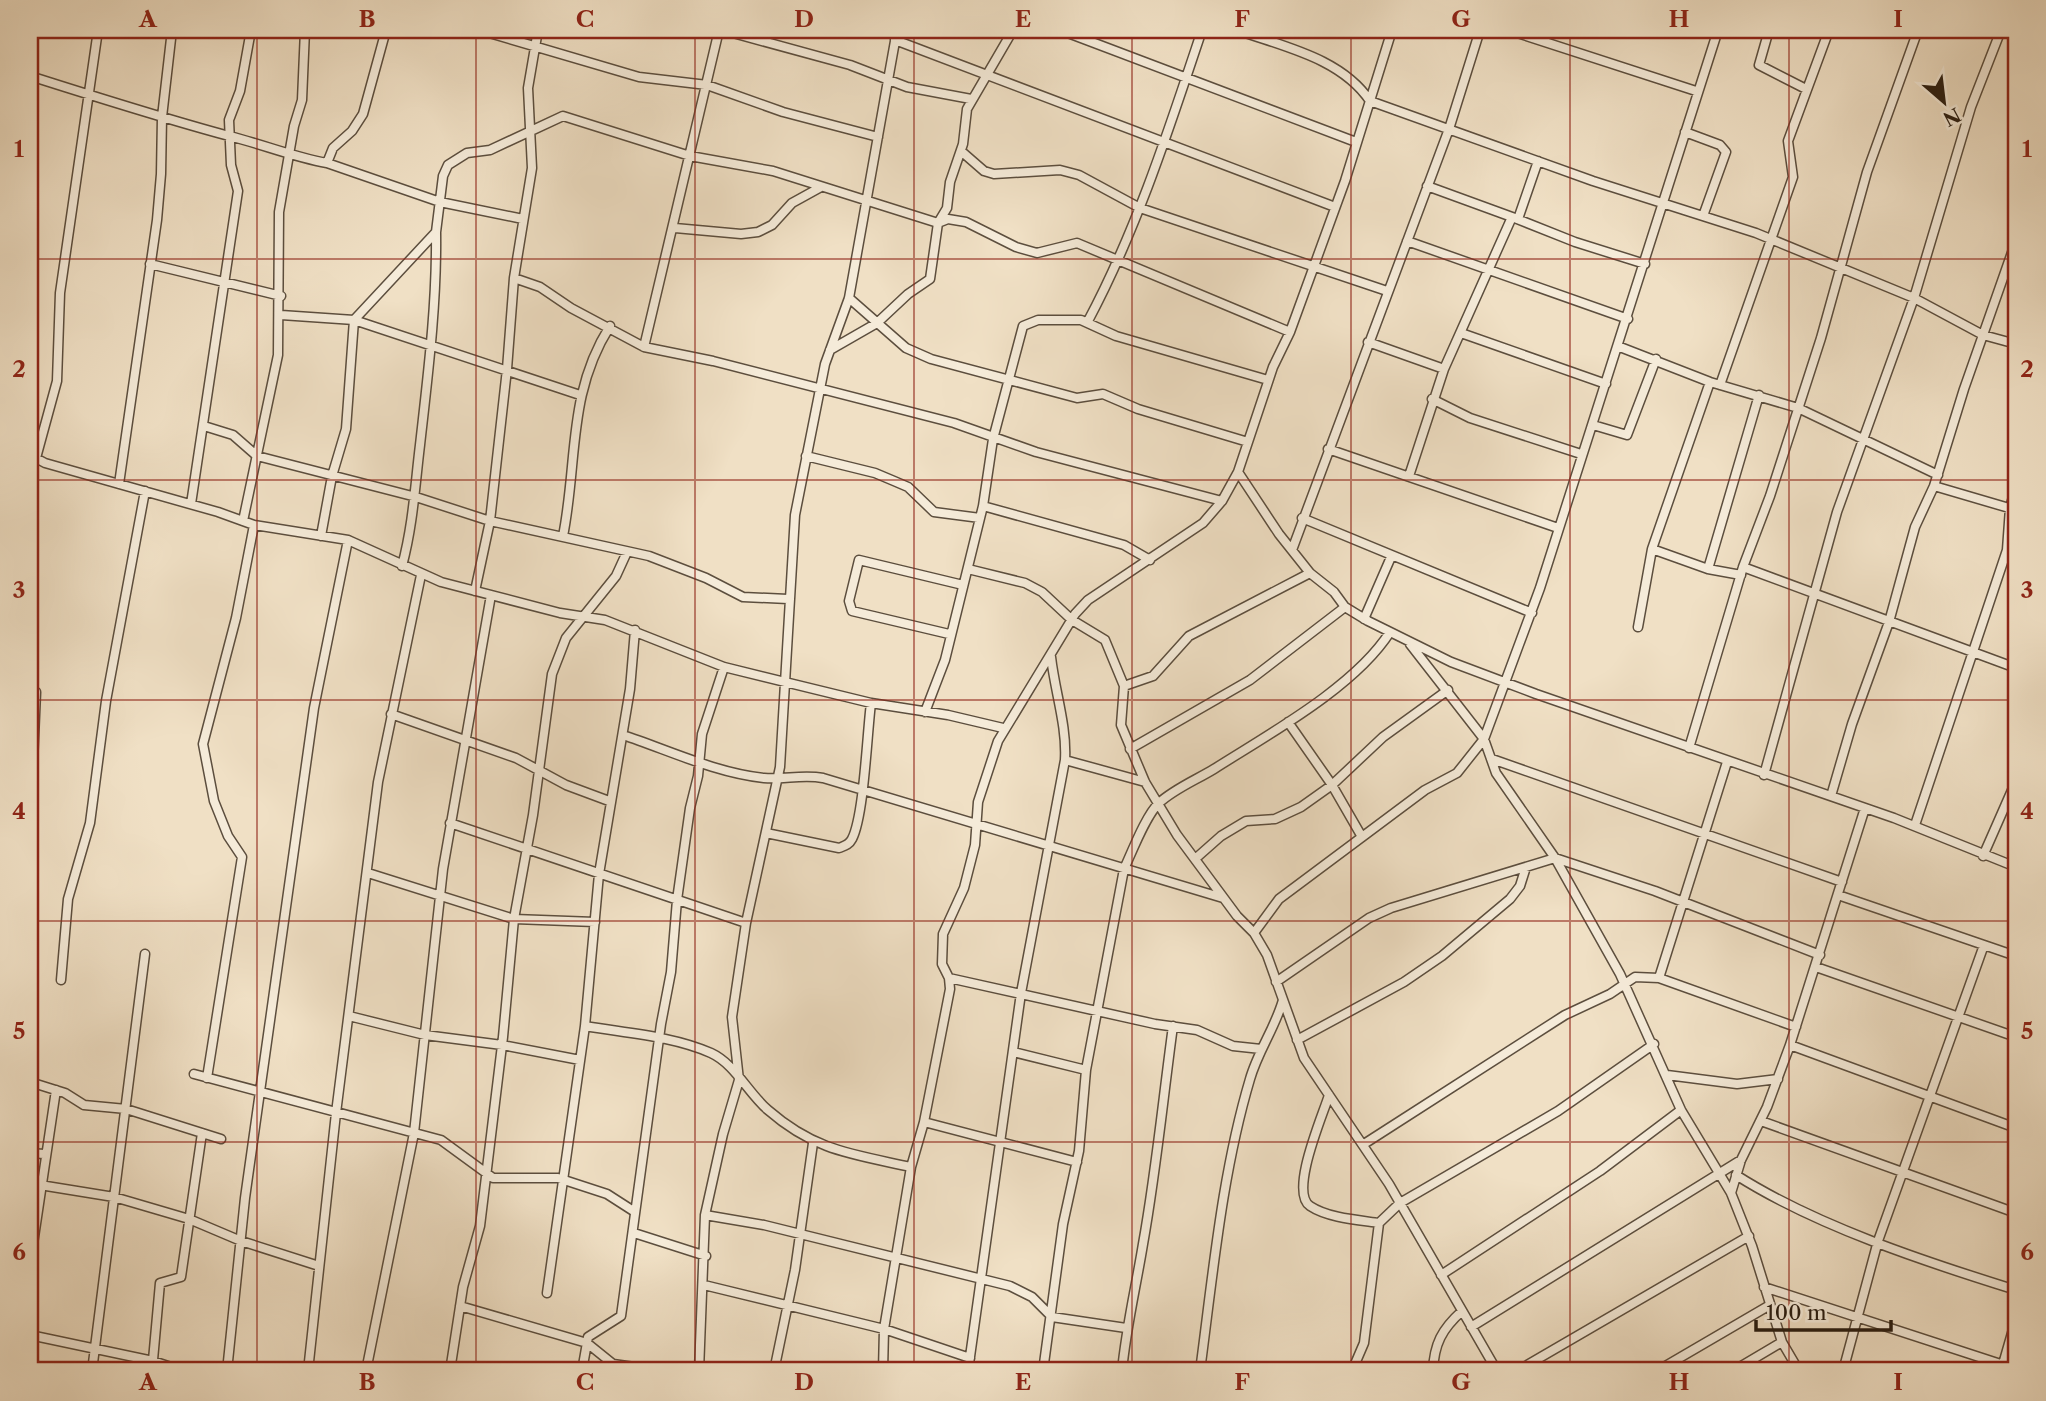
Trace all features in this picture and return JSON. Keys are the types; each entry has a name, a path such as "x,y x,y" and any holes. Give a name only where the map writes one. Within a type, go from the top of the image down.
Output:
{"street":[{"path":"98,30 60,293 57,381 33,457 254,525 348,540 421,575 560,613 583,616 635,630 724,667 871,703 1003,728"},
{"path":"119,484 162,174 162,117 172,30"},
{"path":"191,504 238,185 230,165 229,120 240,91 251,30"},
{"path":"243,521 272,397 281,315 278,238 288,154 302,100 305,30"},
{"path":"327,163 334,148 352,131 363,114 386,31 374,30"},
{"path":"479,30 639,77 707,85 783,112 878,137"},
{"path":"475,591 490,522 514,278 533,168 528,89 538,30"},
{"path":"645,347 720,30 850,65 907,87 971,99"},
{"path":"699,1371 706,1256 705,1215 723,1134 739,1080 732,1017 746,923 779,778 792,542 820,390 830,350 849,298 897,30"},
{"path":"830,350 877,323 908,294 930,279 938,223 947,208 950,182 961,151 971,99 1013,30"},
{"path":"1060,30 1356,142"},
{"path":"1088,321 1118,262 1140,208 1202,30"},
{"path":"1237,30 1330,65 1361,89 1370,101 1770,239 1914,298 1983,335 2016,344"},
{"path":"883,1371 884,1329 911,1167 924,1122 949,999 949,978 942,964 940,948 943,934 964,888 975,845 981,793 1003,728 1087,600 1203,523 1223,501 1238,472 1268,380 1315,267 1392,30"},
{"path":"1292,550 1449,129 1480,30"},
{"path":"1508,30 1696,91"},
{"path":"1769,30 1759,65 1806,89"},
{"path":"1720,385 1793,177 1788,141 1829,30"},
{"path":"1689,747 1742,571 1843,268 1867,172 1918,30"},
{"path":"1764,775 1837,512 1914,298 1970,107 2000,30"},
{"path":"1254,933 1279,899 1425,790 1457,773 1484,739 1532,613 1581,454 1620,347 1714,31"},
{"path":"895,40 1335,207"},
{"path":"30,76 204,131 327,163 440,202 523,219"},
{"path":"402,566 416,497 437,275 436,232 443,176 453,161 467,153 491,150 563,116 690,156 773,171 938,223 948,219 966,222 1016,247 1037,253 1077,243 1118,262 1210,296 1290,332"},
{"path":"1685,132 1720,145 1726,152 1703,216"},
{"path":"961,151 984,171 994,174 1060,170 1079,175 1140,208 1387,291"},
{"path":"1409,476 1444,369 1488,270 1515,218 1538,160"},
{"path":"1427,186 1575,242 1645,264"},
{"path":"675,228 741,234 758,232 772,225 792,202 821,187"},
{"path":"321,536 332,476 346,429 354,320 436,232"},
{"path":"1831,796 1852,724 1889,622 1915,527 1934,486 2016,240"},
{"path":"1407,241 1628,319"},
{"path":"150,264 281,296"},
{"path":"514,278 540,287 571,308 610,326 645,347 713,361 954,423 993,439 1223,501"},
{"path":"849,298 906,348 931,359 1008,382 1077,398 1103,394 1138,409 1248,442"},
{"path":"281,315 354,320 580,395"},
{"path":"925,712 945,660 949,634 983,506 993,439 1023,326 1038,320 1088,321 1116,336 1268,380"},
{"path":"563,536 580,395 587,369 610,326"},
{"path":"1461,332 1606,384"},
{"path":"1368,342 1444,369"},
{"path":"1620,347 1710,382 1798,408 1937,475"},
{"path":"1592,425 1627,435 1656,359"},
{"path":"1638,627 1651,549 1710,382"},
{"path":"1708,569 1759,395"},
{"path":"1433,399 1470,418 1581,454"},
{"path":"204,426 233,435 257,456 416,497 490,522 563,536 677,566 743,597 788,599"},
{"path":"1328,449 1558,528"},
{"path":"806,456 908,487 934,512 980,519"},
{"path":"1238,472 1310,573 1334,592 1345,607 1408,642 1505,681 1727,762 1915,825 1983,856 2016,867"},
{"path":"1934,486 2013,509"},
{"path":"1915,825 2007,550 2016,486"},
{"path":"61,980 68,899 90,822 106,701 145,491"},
{"path":"983,506 1124,545 1150,560"},
{"path":"1302,518 1532,613"},
{"path":"207,1078 242,857 228,836 214,802 203,744 236,618 254,525"},
{"path":"227,1371 241,1241 314,708 348,540"},
{"path":"1651,549 1708,569 1742,571 1816,593 2016,668"},
{"path":"450,1371 460,1307 480,1226 514,919 552,674 566,638 616,576 627,552"},
{"path":"1364,619 1391,557"},
{"path":"949,634 852,611 849,601 859,561 963,585"},
{"path":"968,569 1025,583 1042,592 1072,620 1105,640 1124,686 1121,725 1145,782 1223,898 1254,933 1267,956 1304,1058 1364,1144 1497,1371"},
{"path":"1124,686 1153,676 1189,636 1310,573"},
{"path":"309,1371 336,1113 378,782 421,575"},
{"path":"366,1371 414,1133 450,823 491,595"},
{"path":"1130,749 1250,680 1345,607"},
{"path":"547,1293 585,1026 599,874 609,801 623,735 635,630"},
{"path":"1043,1371 1063,1224 1077,1162 1086,1070 1124,869 1157,803 1288,722 1355,673 1390,632"},
{"path":"1408,642 1484,739 1496,774 1555,858 1624,983 1654,1044 1681,1110 1721,1172 1731,1193 1749,1236 1782,1342 1799,1371"},
{"path":"968,1371 978,1281 1021,993 1065,760 1065,734 1057,702 1051,657"},
{"path":"582,1371 588,1337 621,1316 702,734 724,667"},
{"path":"1195,859 1222,836 1246,821 1270,820 1283,816 1332,785 1383,737 1448,690"},
{"path":"30,772 33,762 36,692"},
{"path":"766,833 839,848 847,845 853,838 871,703"},
{"path":"391,714 538,769 566,785 609,801"},
{"path":"1288,722 1332,785 1362,836"},
{"path":"623,735 699,761 763,778 806,775 861,789 1049,848 1223,898"},
{"path":"1492,759 1842,882"},
{"path":"1065,760 1145,782"},
{"path":"1659,978 1727,762"},
{"path":"1983,856 2016,781"},
{"path":"1731,1193 1741,1160 1761,1121 1790,1045 1865,808"},
{"path":"450,823 746,923"},
{"path":"1276,982 1380,913 1555,858 1682,902 1819,955"},
{"path":"1297,1040 1404,982 1442,956 1510,899 1520,886 1527,867"},
{"path":"368,873 440,898 514,919 595,922"},
{"path":"1838,895 2016,956"},
{"path":"1843,1371 1878,1241 1984,946"},
{"path":"92,1371 145,954"},
{"path":"1816,967 2016,1037"},
{"path":"1364,1144 1549,1024 1610,994 1635,977 1659,978 1796,1027"},
{"path":"949,978 1197,1030 1233,1046 1261,1049"},
{"path":"1200,1371 1233,1146 1250,1077 1261,1049 1276,1024 1283,1000"},
{"path":"349,1016 425,1035 502,1045 580,1060"},
{"path":"585,1026 660,1039 712,1054 724,1062 769,1111 813,1143 911,1167"},
{"path":"1122,1371 1126,1328 1143,1246 1173,1026"},
{"path":"1352,1371 1364,1343 1374,1248 1380,1223 1400,1203 1558,1111 1654,1044"},
{"path":"1790,1045 2016,1128"},
{"path":"1013,1052 1086,1070"},
{"path":"194,1074 441,1140 493,1178 564,1180 607,1194 635,1212"},
{"path":"1667,1075 1737,1084 1777,1079"},
{"path":"30,1082 56,1090 84,1105 126,1109 221,1139"},
{"path":"30,1265 44,1154 56,1090"},
{"path":"1329,1096 1303,1176 1304,1200 1309,1206 1339,1216 1380,1223"},
{"path":"1441,1275 1600,1171 1681,1110"},
{"path":"1761,1121 2016,1213"},
{"path":"924,1122 1077,1162"},
{"path":"152,1371 160,1283 181,1277 202,1133"},
{"path":"774,1371 801,1235 813,1143"},
{"path":"30,1153 44,1154"},
{"path":"1471,1327 1741,1160"},
{"path":"1736,1175 1811,1214 1943,1267 2016,1290"},
{"path":"40,1185 114,1198 190,1219 241,1241 319,1266"},
{"path":"705,1215 764,1224 1021,1290 1052,1317 1126,1328"},
{"path":"634,1233 706,1256"},
{"path":"1517,1371 1749,1236"},
{"path":"704,1285 884,1329 970,1358"},
{"path":"1764,1287 2002,1368 2016,1369"},
{"path":"1657,1371 1770,1305"},
{"path":"460,1307 587,1343 613,1364 663,1371"},
{"path":"1433,1371 1433,1357 1441,1333 1462,1311"},
{"path":"2002,1368 2016,1319"},
{"path":"30,1335 153,1361 183,1371"},
{"path":"1733,1371 1782,1342"}]}
